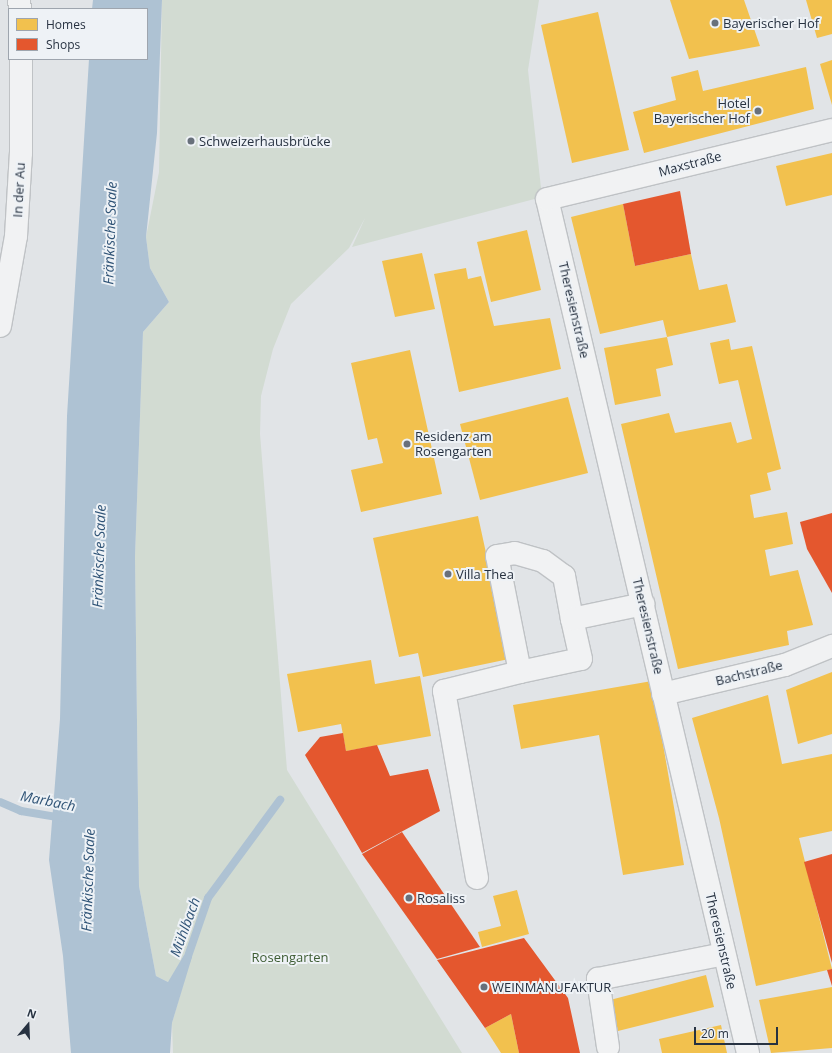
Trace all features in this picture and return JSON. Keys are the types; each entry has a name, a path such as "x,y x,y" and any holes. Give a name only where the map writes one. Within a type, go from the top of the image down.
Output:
{"street":[{"name":"In der Au","path":"1,323 16,236 22,153 21,60"},
{"name":"Maxstraße","path":"547,198 832,130"},
{"name":"Theresienstraße","path":"547,198 748,1053"},
{"path":"477,878 444,691 520,672 581,659 564,576 543,561 514,553 498,556 520,672"},
{"path":"572,619 643,604"},
{"name":"Bachstraße","path":"663,694 785,665 832,646"},
{"path":"608,1047 598,979 724,954"}],"green space":[{"name":"Rosengarten","path":"162,0 539,0 528,70 542,197 352,247 365,218 349,248 291,304 273,349 261,396 260,434 287,770 462,1053 173,1053 172,1023 202,919 173,977 168,982 156,976 139,886 135,557 143,332 169,302 150,268 146,237 159,172"}],"water":[{"name":"Fränkische Saale","path":"93,0 162,0 157,133 146,237 150,268 169,302 143,332 135,557 139,886 156,976 168,982 184,955 190,953 192,957 172,1023 170,1053 71,1053 63,956 49,860 60,719 67,416 89,60 148,60 148,8 92,8"}],"building: Homes":[{"name":"Bayerischer Hof","path":"670,0 744,0 760,46 689,59"},
{"path":"806,0 832,0 832,34 817,38"},
{"path":"598,12 629,150 572,163 541,25"},
{"path":"832,60 832,105 820,64"},
{"path":"806,67 814,109 644,153 633,112 676,100 671,77 698,70 703,91"},
{"path":"832,153 832,195 786,206 776,166"},
{"path":"623,204 635,266 691,254 699,290 727,284 736,322 667,337 663,320 600,334 571,217"},
{"path":"527,230 541,290 491,302 477,242"},
{"path":"422,253 435,309 395,317 382,261"},
{"path":"466,268 468,279 481,276 494,326 550,318 561,369 459,392 434,274"},
{"path":"667,337 673,365 656,369 661,396 615,405 604,348"},
{"path":"729,339 731,350 752,346 781,469 767,473 771,490 750,495 754,518 787,512 793,544 765,550 770,576 798,570 813,625 787,631 789,645 678,669 621,424 669,413 675,433 731,422 737,443 752,439 738,380 719,384 710,343"},
{"path":"410,350 442,494 361,512 351,470 383,463 377,438 368,440 351,363"},
{"path":"568,397 588,473 480,500 460,424"},
{"path":"478,516 509,659 423,677 418,653 399,657 373,538"},
{"path":"371,660 375,684 420,676 431,736 346,751 341,724 298,732 287,674"},
{"path":"832,672 832,734 798,744 786,690"},
{"path":"652,681 684,865 623,875 599,735 521,749 513,705"},
{"path":"768,695 782,764 832,754 832,831 799,838 832,969 756,986 719,818 692,718"},
{"path":"517,890 529,934 482,947 478,932 501,926 493,896"},
{"path":"706,975 714,1007 618,1031 610,1000"},
{"path":"832,987 832,1048 771,1053 759,1000"},
{"path":"511,1014 519,1053 501,1053 485,1028"},
{"path":"721,1025 727,1053 662,1053 659,1039"}],"building: Shops":[{"path":"680,191 691,254 635,266 623,204"},
{"path":"832,513 832,593 807,549 800,522"},
{"path":"343,733 346,751 377,745 390,776 428,769 440,811 362,853 305,755 320,737"},
{"path":"402,832 480,947 437,959 362,854"},
{"path":"832,854 832,963 804,862"},
{"path":"524,938 568,998 580,1053 519,1053 511,1014 485,1028 437,960"},
{"path":"832,969 832,986 827,970"}],"waterway":[{"name":"Mühlbach","path":"186,962 208,898 280,800"},
{"name":"Marbach","path":"0,802 21,811 63,818"}],"place":[{"name":"Bayerischer Hof","path":"715,23"},
{"name":"Hotel Bayerischer Hof","path":"758,111"},
{"name":"Schweizerhausbrücke","path":"191,141"},
{"name":"Residenz am Rosengarten","path":"407,444"},
{"name":"Villa Thea","path":"448,574"},
{"name":"Rosaliss","path":"409,898"},
{"name":"WEINMANUFAKTUR","path":"484,987"}]}
